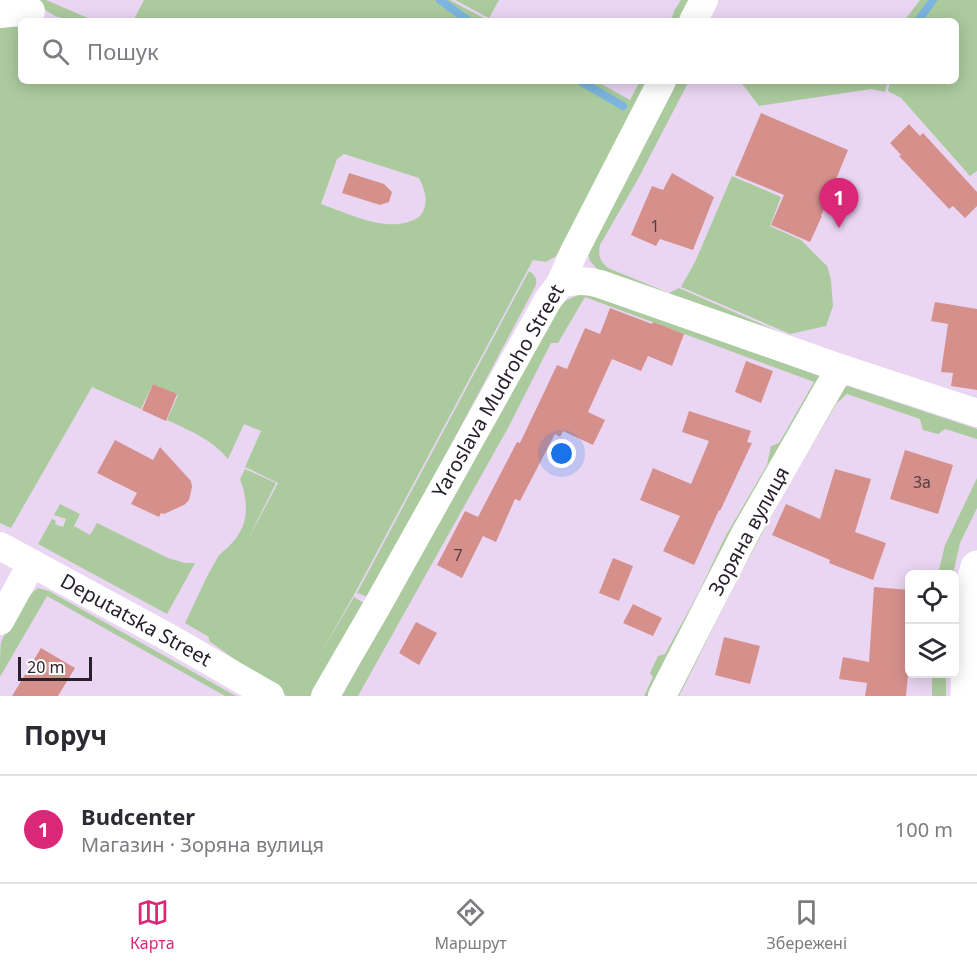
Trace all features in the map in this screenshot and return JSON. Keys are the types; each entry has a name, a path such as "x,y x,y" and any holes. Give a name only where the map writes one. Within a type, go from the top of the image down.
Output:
{"street":[{"path":"695,18 704,0"},
{"path":"0,14 31,10"},
{"name":"Yaroslava Mudroho Street","path":"325,696 548,300 560,284 574,252 660,84"},
{"path":"560,284 575,280 588,280 977,413"},
{"name":"Зоряна вулиця","path":"662,696 746,532 840,368"},
{"name":"Deputatska Street","path":"0,546 186,647 270,696"},
{"path":"0,621 32,563"},
{"path":"967,696 969,608 973,578 977,567"}],"green space":[{"path":"29,0 46,0 88,18 62,18"},
{"path":"144,0 450,0 483,18 135,18"},
{"path":"455,0 499,0 489,18"},
{"path":"681,0 693,0 684,18 672,18"},
{"path":"920,0 977,0 977,171 970,176 901,98 888,91 889,84 959,84 959,18 906,18"},
{"path":"18,20 18,84 601,84 630,100 638,84 648,84 556,256 546,262 533,260 320,654 354,597 365,604 314,696 287,696 209,641 209,637 185,623 218,557 237,537 244,522 246,505 240,479 245,469 276,483 246,543 278,483 245,467 261,431 244,424 228,459 208,441 167,420 178,395 153,384 141,409 92,387 11,528 0,523 0,22","holes":["344,154 419,178 426,201 421,215 400,224 366,220 321,204 337,159"]},
{"path":"674,84 687,84 638,179 600,245 600,258 608,268 669,293 679,288 786,335 600,272 590,261 588,254"},
{"path":"742,84 887,84 885,92 871,89 759,106"},
{"path":"732,176 781,197 770,226 801,240 827,266 831,280 833,306 826,326 790,334 681,287 695,262"},
{"path":"529,271 535,277 536,285 402,537 368,597 357,593"},
{"path":"580,294 587,294 820,376 651,696 644,696 653,677 650,673 658,656 665,654 699,592 725,537 767,465 771,446 779,443 814,382 585,297 558,343 551,343 509,426 358,696 342,696 558,307"},
{"path":"848,386 977,429 977,439 945,429 938,434 923,430 920,419 847,394 837,403 790,482 739,576 679,696 669,696 724,586 789,472 835,397"},
{"path":"977,478 977,508 960,543 954,570 939,570 945,545"},
{"path":"60,504 80,514 74,526 90,535 97,523 168,558 185,563 195,563 167,614 38,544 52,519 56,521 55,524 63,527 66,519 54,515"},
{"path":"38,588 49,591 236,696 225,696 47,596 0,677 3,637 23,605"},
{"path":"932,678 946,678 946,696 932,696"}],"building":[{"path":"761,113 848,150 810,242 771,225 784,195 735,175"},
{"path":"909,124 920,136 923,133 977,192 977,206 965,218 953,206 949,209 899,156 901,155 890,143"},
{"path":"349,173 384,184 392,192 389,202 380,205 342,193"},
{"path":"672,173 714,197 693,250 660,239 656,246 631,235 652,186 663,190"},
{"path":"935,302 977,309 977,390 951,386 953,373 941,372 948,324 931,321"},
{"path":"610,308 684,334 672,366 648,356 641,371 612,359 588,412 605,420 593,445 563,431 560,437 555,434 520,501 515,499 496,542 483,536 462,578 437,565 465,511 478,517 517,442 520,443 557,365 567,369 585,328 600,334"},
{"path":"746,361 773,371 761,403 735,392"},
{"path":"153,384 177,394 166,421 142,410"},
{"path":"689,411 751,431 747,442 752,443 694,565 663,551 680,516 640,500 653,468 691,484 709,441 682,432"},
{"path":"115,440 153,460 160,447 191,481 189,500 184,505 164,514 161,513 159,517 131,504 137,493 97,473"},
{"path":"905,450 953,465 938,514 890,499"},
{"path":"835,469 871,479 855,532 886,543 873,580 829,563 830,560 772,535 786,504 820,519"},
{"path":"613,558 633,566 619,601 599,593"},
{"path":"874,587 905,590 905,678 908,678 906,696 865,696 867,683 839,679 843,657 869,662"},
{"path":"633,604 662,618 653,636 623,623"},
{"path":"416,622 437,633 419,665 399,653"},
{"path":"724,637 760,646 750,684 715,675"},
{"path":"41,648 75,668 58,696 12,696"}],"waterway":[{"path":"440,0 465,18"},
{"path":"920,18 933,0"},
{"path":"585,84 623,106"}],"place":[{"name":"Budcenter","path":"839,228"}]}
